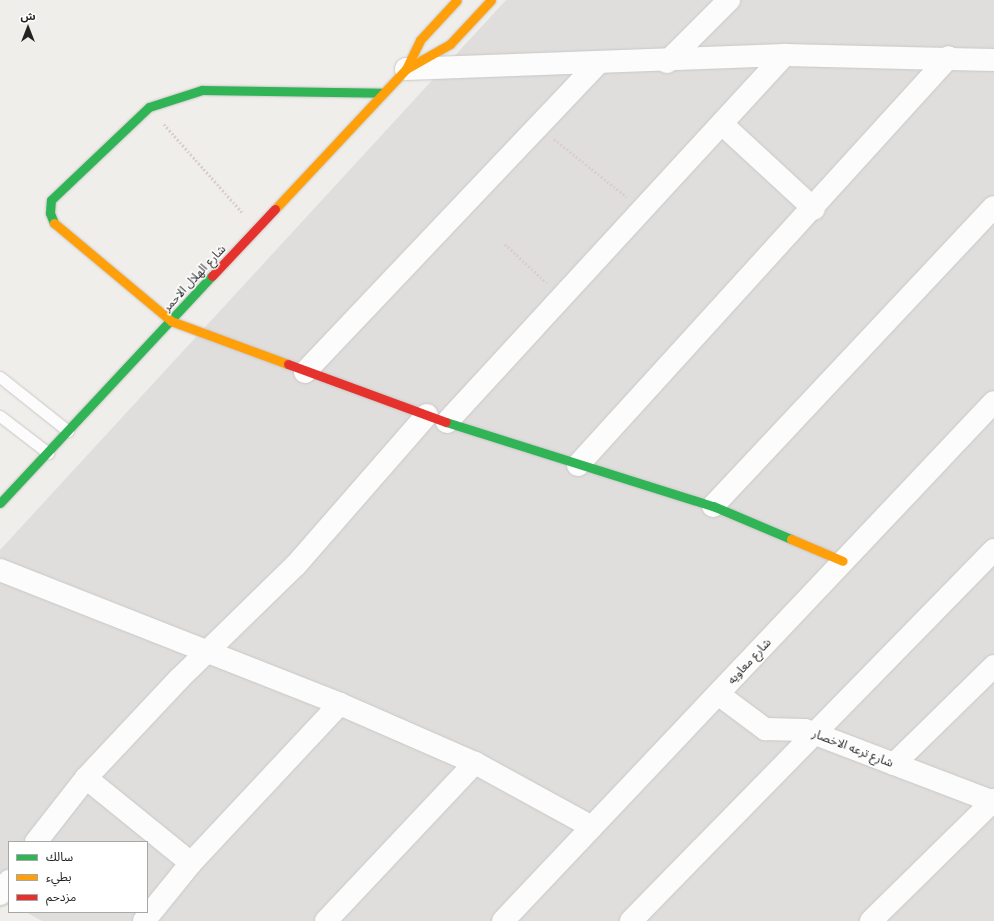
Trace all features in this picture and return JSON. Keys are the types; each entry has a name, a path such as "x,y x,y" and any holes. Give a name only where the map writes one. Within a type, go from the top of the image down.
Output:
{"street":[{"name":"شارع الهلال الاحمر","path":"406,69 420,40 457,0"},
{"name":"شارع الهلال الاحمر","path":"0,504 406,69 450,44 491,0"},
{"path":"667,62 729,0"},
{"path":"406,69 667,62 785,55 948,57 994,60"},
{"path":"37,841 86,778 208,651 296,565 437,419 562,297 785,55"},
{"path":"578,465 814,209 948,57"},
{"path":"305,372 539,127 597,64"},
{"path":"383,93 202,90 149,107 51,200 50,213 54,223 171,321 305,372 437,419 578,465 713,506 843,561"},
{"path":"722,124 814,209"},
{"path":"713,506 994,207"},
{"name":"شارع معاويه","path":"503,921 994,402"},
{"path":"632,921 994,550"},
{"path":"0,570 340,704 475,763 592,827"},
{"path":"894,764 994,666"},
{"name":"شارع ترعه الاخصار","path":"718,694 765,729 814,734 993,801"},
{"path":"144,921 191,863 340,704"},
{"path":"326,921 475,763"},
{"path":"86,778 191,863"},
{"path":"871,921 993,801"},
{"path":"0,894 8,882"}],"lane":[{"path":"0,377 68,431"},
{"path":"0,416 48,453"}],"path":[{"path":"149,107 257,228"},
{"path":"539,127 642,210"},
{"path":"505,244 562,297"}],"shaded area":[{"path":"506,0 994,0 994,921 42,921 28,913 148,913 148,841 8,841 8,905 0,908 0,550"}],"traffic: fast":[{"path":"54,223 50,213 51,200 149,107 202,90 383,93"},
{"path":"0,503 212,276"},
{"path":"446,422 713,506 791,539"}],"traffic: slow":[{"path":"275,209 406,69 420,40 457,0"},
{"path":"406,69 450,44 491,0"},
{"path":"54,223 171,321 288,364"},
{"path":"791,539 843,561"}],"traffic: jam":[{"path":"212,276 275,209"},
{"path":"288,364 446,422"}]}
